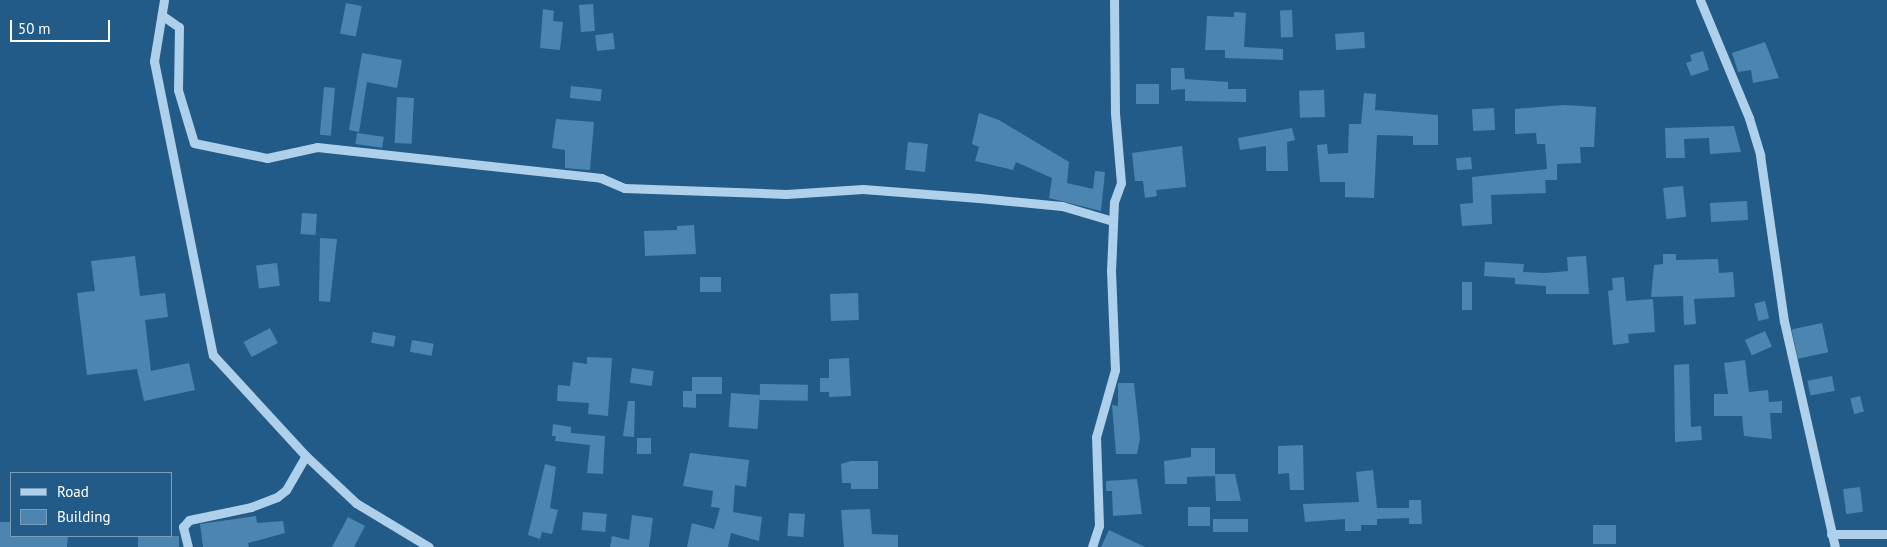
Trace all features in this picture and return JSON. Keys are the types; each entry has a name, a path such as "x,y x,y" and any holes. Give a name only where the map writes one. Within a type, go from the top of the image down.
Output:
{"street":[{"path":"164,0 163,16 154,61 213,355 306,456 356,503 429,547"},
{"path":"1092,547 1099,526 1096,437 1115,370 1113,221 1114,202 1121,182 1115,114 1114,0"},
{"path":"1700,0 1749,118 1760,155 1784,321 1835,547"},
{"path":"163,16 179,28 178,90 194,143 267,158 317,147 601,178 624,188 786,194 863,189 979,198 1062,206 1113,221"},
{"path":"188,547 183,527 189,520 251,507 277,497 286,490 306,456"},
{"path":"1831,534 1887,534"}],"building":[{"path":"346,3 362,6 356,36 340,33"},
{"path":"593,4 595,31 581,32 579,5"},
{"path":"543,9 554,11 553,21 563,22 560,50 540,48"},
{"path":"1280,10 1292,10 1293,37 1281,37"},
{"path":"1234,12 1246,13 1244,47 1283,49 1283,60 1225,58 1225,50 1205,50 1207,16 1234,17"},
{"path":"1364,32 1365,48 1336,50 1335,34"},
{"path":"613,33 615,49 597,51 595,35"},
{"path":"1765,42 1779,78 1753,83 1751,70 1738,72 1732,53"},
{"path":"1703,51 1709,70 1691,76 1686,63 1692,61 1690,55"},
{"path":"362,53 402,60 397,88 367,82 359,132 349,130"},
{"path":"1171,68 1184,68 1185,79 1228,82 1228,89 1246,89 1246,102 1185,101 1185,89 1171,90"},
{"path":"1136,84 1159,84 1159,104 1136,104"},
{"path":"571,86 602,89 601,101 570,98"},
{"path":"324,87 335,88 331,136 320,135"},
{"path":"1324,90 1325,117 1300,118 1299,91"},
{"path":"1364,93 1376,94 1375,110 1438,115 1438,145 1413,145 1413,136 1377,135 1374,198 1345,197 1345,182 1320,182 1317,145 1327,144 1328,154 1348,153 1349,124 1361,124"},
{"path":"397,97 414,98 412,144 395,143"},
{"path":"1564,105 1596,107 1594,147 1580,147 1581,163 1557,164 1557,180 1545,180 1546,193 1491,195 1492,224 1462,226 1460,204 1473,203 1472,177 1547,169 1545,144 1537,144 1536,133 1515,134 1515,109"},
{"path":"1494,108 1495,130 1473,131 1472,109"},
{"path":"979,113 999,120 1069,162 1067,183 1093,189 1095,171 1105,172 1101,211 1049,198 1052,178 1016,162 1013,170 975,161 979,147 972,144"},
{"path":"556,119 594,122 590,170 565,168 565,150 552,148"},
{"path":"1734,126 1741,152 1710,154 1709,138 1684,139 1685,158 1666,158 1665,128"},
{"path":"1292,128 1295,140 1287,142 1288,171 1266,171 1266,146 1240,150 1238,138"},
{"path":"357,133 384,137 382,148 355,144"},
{"path":"908,142 928,144 925,172 905,170"},
{"path":"1182,146 1186,187 1156,190 1157,196 1145,198 1143,181 1135,181 1132,153"},
{"path":"1471,157 1472,169 1457,170 1456,158"},
{"path":"1683,186 1686,217 1666,219 1663,188"},
{"path":"1747,201 1748,220 1711,222 1710,203"},
{"path":"302,213 317,214 315,235 301,234"},
{"path":"694,225 696,254 645,256 644,231 677,230 677,226"},
{"path":"320,238 337,239 330,302 319,301"},
{"path":"1663,254 1676,254 1676,260 1718,259 1719,273 1733,272 1735,297 1694,299 1696,324 1684,325 1683,296 1651,297 1654,265 1663,264"},
{"path":"135,256 140,296 165,293 168,317 145,320 151,371 189,363 195,390 144,401 137,369 87,375 77,293 95,291 91,261"},
{"path":"1586,256 1589,294 1546,294 1546,286 1515,284 1515,278 1484,276 1485,262 1524,264 1523,272 1545,273 1568,271 1567,257"},
{"path":"277,263 280,286 259,288 256,266"},
{"path":"700,277 721,277 721,292 700,292"},
{"path":"1624,277 1626,301 1653,299 1655,332 1628,334 1629,343 1613,345 1608,291 1613,290 1612,278"},
{"path":"1462,282 1472,282 1472,310 1462,310"},
{"path":"858,293 859,320 831,321 830,294"},
{"path":"1765,301 1769,319 1758,321 1754,303"},
{"path":"1822,323 1828,352 1798,359 1792,329"},
{"path":"270,328 278,343 251,357 244,342"},
{"path":"1765,331 1772,347 1752,355 1745,340"},
{"path":"373,332 396,336 394,347 371,343"},
{"path":"412,340 434,344 432,356 410,352"},
{"path":"587,357 612,358 608,416 588,414 589,403 557,401 558,385 570,386 573,362 587,364"},
{"path":"849,358 851,396 829,397 829,392 820,392 820,378 829,378 829,359"},
{"path":"1745,360 1749,392 1768,390 1769,402 1782,401 1782,413 1770,413 1772,439 1744,436 1742,416 1714,416 1714,394 1728,394 1724,363"},
{"path":"1689,364 1691,427 1701,426 1702,440 1675,442 1674,365"},
{"path":"632,368 654,371 652,386 630,383"},
{"path":"1832,376 1835,391 1810,395 1807,381"},
{"path":"692,377 722,377 722,394 696,394 696,408 683,407 683,391 692,391"},
{"path":"1118,383 1134,383 1140,439 1137,454 1116,454 1112,405 1118,406"},
{"path":"760,384 808,385 808,401 760,400"},
{"path":"731,393 760,395 758,429 729,427"},
{"path":"1860,396 1864,412 1854,414 1850,398"},
{"path":"628,401 635,401 634,437 623,436"},
{"path":"553,424 571,427 571,433 605,436 603,474 587,473 590,445 555,441 556,436 552,436"},
{"path":"637,438 651,438 651,454 637,454"},
{"path":"1303,445 1304,490 1290,490 1289,473 1278,474 1278,446"},
{"path":"1191,448 1215,448 1215,476 1187,477 1187,484 1165,484 1164,461 1191,457"},
{"path":"690,453 749,460 746,487 735,485 733,512 762,517 759,541 731,533 728,547 687,547 692,523 714,529 720,508 711,507 713,491 683,486"},
{"path":"851,461 878,461 878,489 851,489 851,483 842,483 841,464"},
{"path":"545,464 556,467 550,508 558,510 552,534 542,532 540,539 528,535"},
{"path":"1373,470 1377,508 1409,508 1409,500 1421,500 1422,524 1409,524 1409,518 1377,519 1377,525 1361,525 1361,531 1345,531 1345,519 1305,522 1303,504 1359,502 1356,472"},
{"path":"1215,474 1235,474 1241,501 1216,501"},
{"path":"1137,479 1142,514 1113,516 1112,491 1106,491 1106,481"},
{"path":"1860,487 1863,512 1846,514 1843,489"},
{"path":"1188,507 1210,507 1210,526 1188,526"},
{"path":"870,509 872,534 898,535 898,547 844,547 841,510"},
{"path":"583,512 607,514 605,532 581,530"},
{"path":"789,513 805,514 803,537 787,536"},
{"path":"632,515 653,518 649,547 610,547 612,536 629,540"},
{"path":"256,516 257,523 283,521 285,533 248,543 249,547 203,547 200,524"},
{"path":"348,517 365,526 354,547 332,547"},
{"path":"1213,519 1248,519 1248,532 1213,532"},
{"path":"0,522 10,522 10,537 68,537 67,547 0,547"},
{"path":"1593,525 1616,525 1616,544 1593,544"},
{"path":"1109,530 1145,547 1101,547"},
{"path":"179,536 179,547 138,547 138,537"}]}
